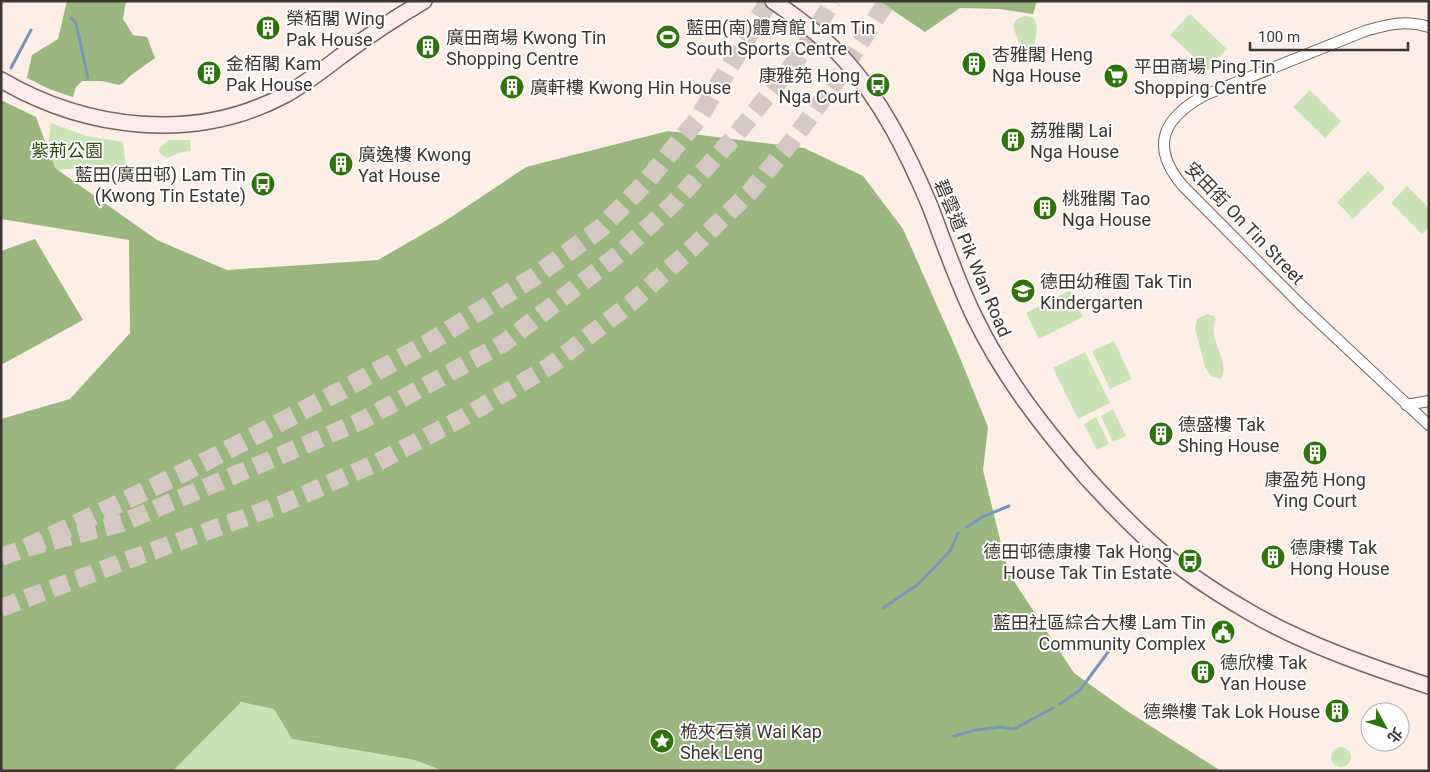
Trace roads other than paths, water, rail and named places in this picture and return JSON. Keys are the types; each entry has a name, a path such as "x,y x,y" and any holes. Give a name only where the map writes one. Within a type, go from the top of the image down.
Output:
{"main road":[{"path":"1,80 44,102 102,120 141,125 192,124 238,114 270,103 287,94 396,18 424,1"},
{"name":"碧雲道 Pik Wan Road","path":"773,1 804,23 832,47 871,94 888,120 917,177 955,274 990,347 1037,418 1109,503 1164,555 1247,611 1344,656 1429,686"}],"street":[{"name":"安田街 On Tin Street","path":"1429,27 1409,22 1365,31 1205,95 1187,105 1176,115 1168,126 1164,140 1165,156 1175,176 1183,186 1279,283 1429,425"},
{"path":"1406,405 1429,401"}],"waterway":[{"path":"71,18 76,23 88,78"},
{"path":"11,68 31,30"},
{"path":"967,527 982,517 1009,506"},
{"path":"883,608 917,585 951,550 958,533"},
{"path":"1060,704 1080,690 1114,644"},
{"path":"954,736 976,730 1000,727 1014,729 1053,708"}],"tunnel":[{"path":"26,548 193,468 430,342 534,277 601,228 645,183 698,119 769,1"},
{"path":"1,557 26,548 122,523 363,420 504,343 619,254 674,203 735,136 798,58 833,1"},
{"path":"1,608 285,503 376,463 464,417 550,366 631,303 750,192 792,141 833,86 887,1"}],"place":[{"name":"榮栢閣 Wing Pak House","path":"268,28"},
{"name":"藍田(南)體育館 Lam Tin South Sports Centre","path":"668,37"},
{"name":"廣田商場 Kwong Tin Shopping Centre","path":"428,47"},
{"name":"杏雅閣 Heng Nga House","path":"974,64"},
{"name":"金栢閣 Kam Pak House","path":"209,73"},
{"name":"平田商場 Ping Tin Shopping Centre","path":"1116,76"},
{"name":"康雅苑 Hong Nga Court","path":"878,85"},
{"name":"廣軒樓 Kwong Hin House","path":"512,87"},
{"name":"荔雅閣 Lai Nga House","path":"1013,140"},
{"name":"廣逸樓 Kwong Yat House","path":"341,164"},
{"name":"藍田(廣田邨) Lam Tin (Kwong Tin Estate)","path":"263,184"},
{"name":"桃雅閣 Tao Nga House","path":"1045,208"},
{"name":"德田幼稚園 Tak Tin Kindergarten","path":"1023,291"},
{"name":"德盛樓 Tak Shing House","path":"1161,434"},
{"name":"康盈苑 Hong Ying Court","path":"1315,453"},
{"name":"德康樓 Tak Hong House","path":"1273,557"},
{"name":"德田邨德康樓 Tak Hong House Tak Tin Estate","path":"1190,561"},
{"name":"藍田社區綜合大樓 Lam Tin Community Complex","path":"1223,632"},
{"name":"德欣樓 Tak Yan House","path":"1203,672"},
{"name":"德樂樓 Tak Lok House","path":"1337,711"},
{"name":"桅夾石嶺 Wai Kap Shek Leng","path":"662,741"}],"park label":[{"name":"紫荊公園","path":"67,150"}]}
